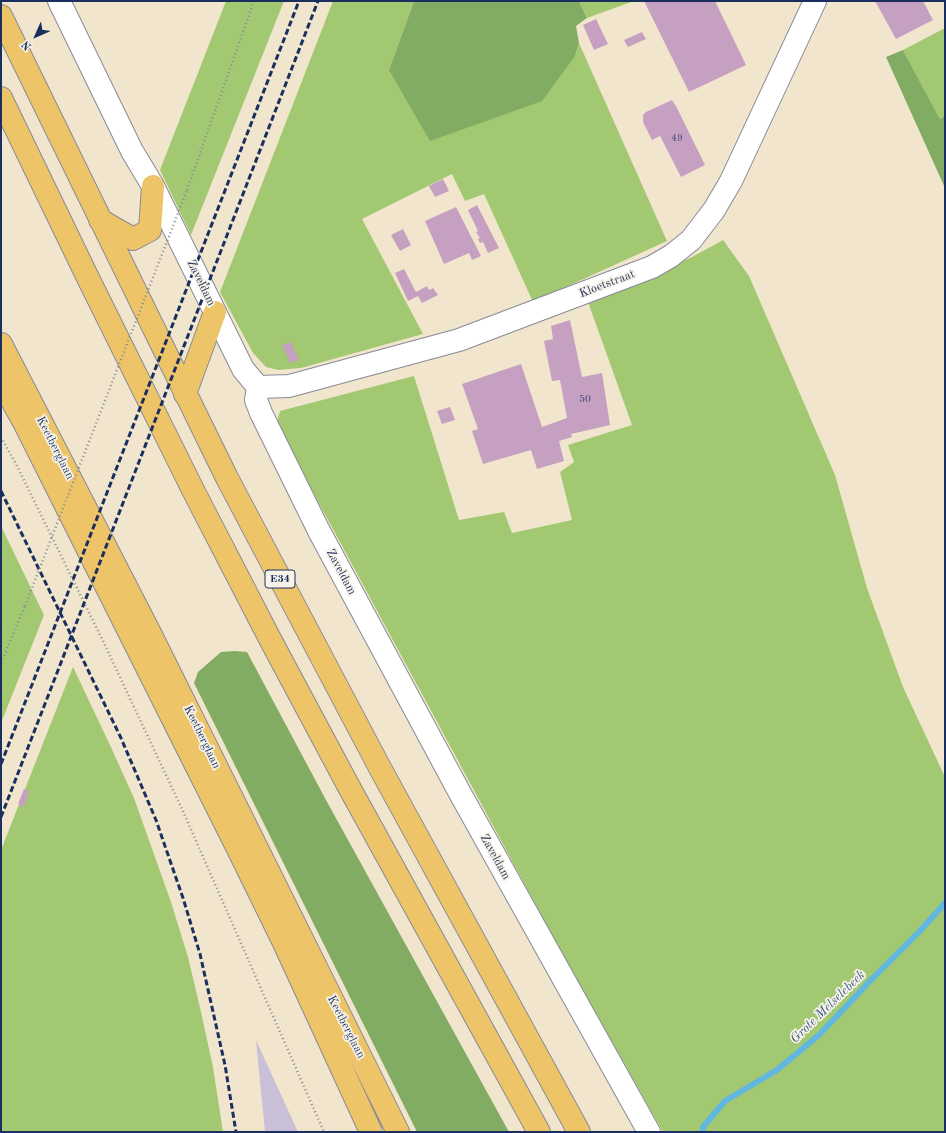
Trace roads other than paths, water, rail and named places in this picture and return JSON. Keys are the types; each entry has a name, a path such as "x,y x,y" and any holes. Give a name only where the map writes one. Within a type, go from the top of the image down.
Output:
{"main road":[{"name":"E34","path":"1,16 226,478 376,761 579,1132"},
{"path":"1,98 87,276 270,640 349,787 539,1132"},
{"path":"100,220 133,239 150,230 153,186"},
{"path":"185,394 215,312"},
{"name":"Keetberglaan","path":"1,344 153,638 398,1132"},
{"name":"Keetberglaan","path":"1,380 25,424 240,853 284,943 371,1132"}],"street":[{"name":"Zaveldam","path":"59,1 132,151 153,186 243,368 258,388 256,400 261,413 323,538 460,795 648,1132"},
{"name":"Kloetstraat","path":"258,388 289,386 459,340 652,267 671,256 691,240 714,210 731,181 815,1"},
{"path":"1,396 25,424"}],"waterway":[{"name":"Grote Melselebeek","path":"703,1132 703,1127 725,1101 777,1070 819,1035 919,932 945,903"}],"railway":[{"path":"1,764 299,1"},
{"path":"1,817 318,1"},
{"path":"1,491 121,738 156,820 183,898 200,954 225,1065 236,1132"}]}
